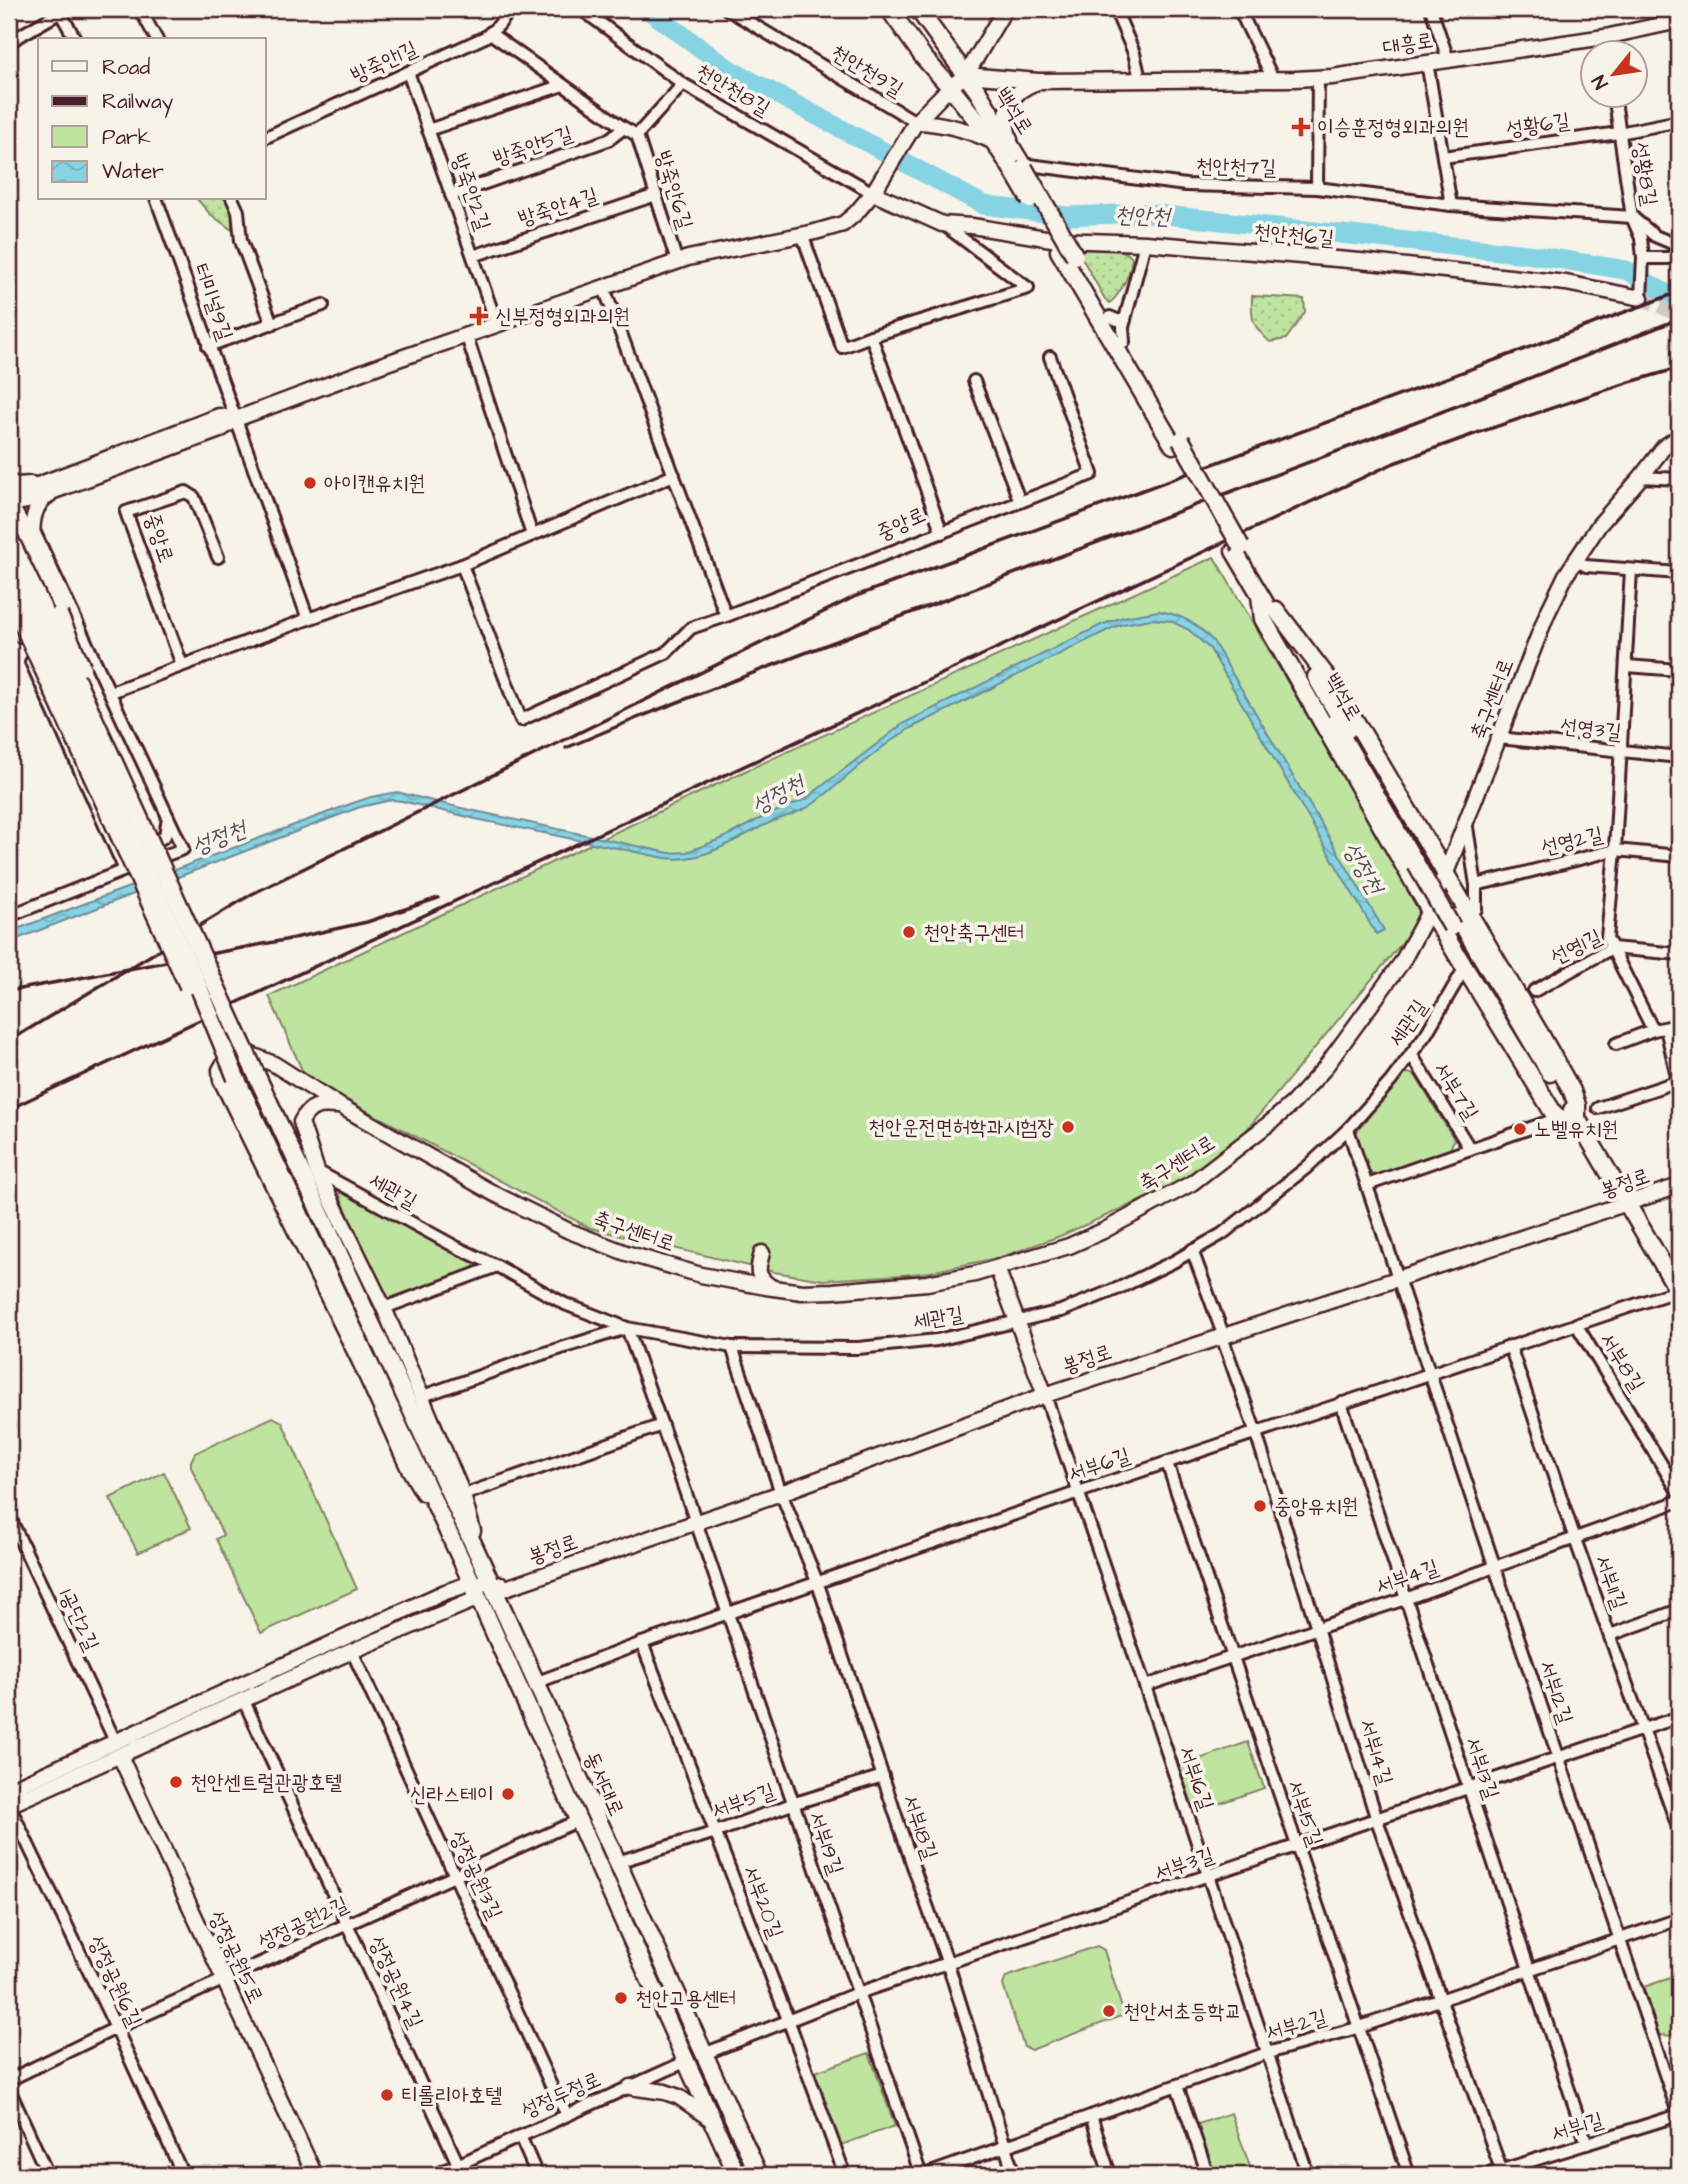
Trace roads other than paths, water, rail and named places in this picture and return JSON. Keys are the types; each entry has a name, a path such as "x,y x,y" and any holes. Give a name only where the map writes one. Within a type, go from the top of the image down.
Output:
{"main road":[{"path":"893,14 904,24 914,24 918,16 917,9"},
{"name":"백석로","path":"917,9 966,75 1012,148 1019,166"},
{"name":"백석로","path":"893,14 923,58 1019,166"},
{"path":"1019,166 1238,549"},
{"path":"1067,253 1117,318 1124,342 1177,443"},
{"path":"9,504 32,535 59,615 233,1002 312,1193"},
{"path":"9,538 312,1193"},
{"name":"백석로","path":"1238,549 1260,596 1419,860"},
{"name":"백석로","path":"1238,549 1276,610 1419,860"},
{"path":"9,568 195,978 236,1078"},
{"path":"9,594 12,609 177,966 236,1078"},
{"path":"1260,596 1263,619 1464,969 1554,1114 1567,1119"},
{"path":"1276,610 1331,682 1446,873 1572,1091 1577,1105 1567,1119"},
{"path":"1419,860 1567,1119 1617,1185 1679,1290"},
{"name":"동서대로","path":"236,1078 472,1583 488,1591 535,1683 759,2175"},
{"name":"동서대로","path":"312,1193 416,1404 481,1562 488,1591 577,1821 737,2175"},
{"name":"성정두정로","path":"687,2061 704,2054"}],"street":[{"path":"140,9 156,38"},
{"name":"방죽안1길","path":"266,137 485,37 511,9"},
{"name":"천안천8길","path":"581,9 684,84 877,188"},
{"name":"천안천9길","path":"727,9 916,122"},
{"path":"9,504 27,501 220,430 236,419 381,365 688,258 843,224 877,188 916,122 950,87 966,75 1005,9"},
{"path":"1115,9 1134,52 1140,79"},
{"path":"1239,9 1273,79"},
{"path":"1432,9 1448,59"},
{"path":"9,42 61,10 75,38"},
{"name":"대흥로","path":"966,75 1040,81 1318,78 1605,37 1679,21"},
{"name":"방죽안6길","path":"490,33 637,135 677,262"},
{"path":"1427,62 1451,205"},
{"name":"방죽안2길","path":"408,72 497,325"},
{"path":"1317,188 1318,78"},
{"path":"1012,148 1005,117 1009,106 1020,90 1040,81"},
{"path":"637,135 684,84"},
{"path":"429,130 563,85"},
{"name":"성황8길","path":"1616,108 1632,217 1641,238 1641,296"},
{"name":"성황6길","path":"1443,157 1619,133 1679,121"},
{"path":"916,122 939,123 995,142"},
{"name":"방죽안5길","path":"451,195 608,140 624,128"},
{"name":"천안천7길","path":"1019,166 1186,185 1317,188 1451,205 1632,217"},
{"name":"천안천6길","path":"802,234 842,346 1028,288 942,223 877,188"},
{"name":"방죽안4길","path":"472,256 656,195"},
{"name":"터미널9길","path":"158,200 236,419"},
{"path":"233,200 238,211 241,241 272,324"},
{"path":"1632,217 1655,236 1679,246"},
{"name":"천안천6길","path":"942,223 1058,240 1145,243 1360,261 1552,282 1641,296"},
{"path":"1117,318 1145,243"},
{"path":"1643,260 1679,256"},
{"path":"604,288 726,616"},
{"path":"208,346 323,305"},
{"name":"중앙로","path":"462,565 521,720 666,653 691,628 942,533 871,336"},
{"path":"467,337 532,535"},
{"path":"942,533 1092,474 1050,357"},
{"path":"974,381 1020,502"},
{"path":"9,504 22,491 219,416 236,419"},
{"path":"236,419 308,619"},
{"name":"축구센터로","path":"465,1568 408,1467 348,1337 221,1080 220,1070 224,1063 237,1057 253,1055 493,1193 569,1231 626,1253 689,1271 772,1288 803,1292 833,1291 963,1276 1069,1246 1103,1231 1192,1183 1272,1122 1323,1070 1402,962 1429,909 1446,873 1547,614 1566,575 1599,525 1664,447 1679,437"},
{"path":"111,692 462,565 674,475"},
{"path":"1641,477 1679,479"},
{"path":"9,482 17,485 40,484"},
{"path":"9,916 183,849 111,692 32,535 33,518 41,500 64,487"},
{"name":"중앙로","path":"182,665 126,512 186,492 194,497 218,557"},
{"path":"1577,561 1587,566 1679,573"},
{"path":"1631,570 1627,666 1607,938 1653,1030"},
{"path":"12,609 125,870"},
{"path":"1627,666 1679,670"},
{"name":"선영3길","path":"1499,738 1679,757"},
{"path":"125,870 145,849 165,835 169,817"},
{"path":"1466,820 1476,909"},
{"path":"112,842 132,852 145,849"},
{"name":"선영2길","path":"1475,884 1615,850 1679,856"},
{"name":"선영1길","path":"1534,991 1612,948 1679,954"},
{"name":"세관길","path":"317,1171 565,1304 627,1328 732,1348 858,1348 937,1340 1061,1311 1119,1288 1222,1234 1306,1168 1348,1129 1391,1081 1426,1034 1464,969"},
{"path":"1615,1044 1653,1030 1679,1025"},
{"path":"1598,1108 1678,1081 1666,1028"},
{"name":"서부7길","path":"1410,1054 1470,1149"},
{"path":"340,1106 321,1104 307,1112 301,1122 317,1171 384,1308 416,1404 463,1495 481,1562"},
{"name":"서부7길","path":"1367,1185 1567,1119"},
{"name":"서부12길","path":"1348,1129 1679,2115"},
{"name":"봉정로","path":"9,1805 488,1591 781,1493 1045,1395 1679,1186"},
{"name":"서부14길","path":"1192,1250 1256,1433 1377,1820 1502,2172"},
{"path":"762,1253 758,1268 761,1279 772,1288"},
{"path":"384,1308 498,1266"},
{"path":"998,1268 1045,1395"},
{"name":"서부6길","path":"535,1683 642,1643 1079,1492 1679,1290"},
{"name":"서부8길","path":"1576,1324 1679,1493"},
{"path":"416,1404 542,1354 627,1328"},
{"name":"서부19길","path":"627,1328 729,1613 792,1804 923,2175"},
{"name":"서부11길","path":"1510,1346 1575,1539 1679,1830"},
{"name":"서부18길","path":"732,1348 781,1493 818,1584 948,1964 1014,2175"},
{"name":"서부16길","path":"1045,1395 1308,2175"},
{"name":"서부13길","path":"1341,1403 1587,2144"},
{"path":"463,1495 662,1425"},
{"name":"서부15길","path":"1167,1463 1409,2175"},
{"name":"서부4길","path":"1145,1686 1405,1599 1679,1501"},
{"name":"1공단2길","path":"10,1521 115,1741"},
{"path":"9,1790 406,1608 472,1583"},
{"path":"1610,1635 1679,1610"},
{"name":"서부20길","path":"642,1643 789,2022 845,2175"},
{"name":"성정공원3길","path":"352,1651 554,2092 567,2114"},
{"name":"성정공원4길","path":"244,1701 458,2164"},
{"name":"서부3길","path":"704,2054 858,1993 1679,1717"},
{"name":"성정공원5로","path":"120,1756 315,2175"},
{"name":"서부5길","path":"617,1862 883,1776"},
{"name":"성정공원6길","path":"9,1805 183,2175"},
{"name":"성정공원2길","path":"9,2080 116,2028 577,1821"},
{"name":"서부2길","path":"923,2175 1006,2148 1268,2053 1357,2028 1679,1919"},
{"name":"성정두정로","path":"435,2175 687,2061"},
{"path":"1177,2086 1208,2175"},
{"path":"630,2087 679,2097 712,2120"},
{"path":"9,2089 48,2175"},
{"name":"서부1길","path":"1486,2175 1679,2115"},
{"path":"1091,2116 1110,2175"},
{"path":"520,2136 537,2175"}],"water":[{"path":"1159,611 1189,621 1213,641 1384,930 1376,934 1210,649 1189,630 1171,621 1151,619 1112,628 911,728 885,745 808,807 693,857 665,858 392,800 360,807 9,942 9,932 353,803 397,792 669,853 687,852 804,800 904,723 1101,625 1123,617"}],"waterway":[{"name":"천안천","path":"647,9 729,69 984,205 1067,216 1147,213 1527,254 1626,270 1679,301"}],"tunnel":[{"path":"1641,298 1679,315"}],"railway":[{"path":"9,1041 252,894 856,596 1679,292"},
{"path":"566,748 797,656 1507,387 1679,319"},
{"path":"9,1109 1394,463 1480,432 1679,368"},
{"path":"9,991 285,940 367,922 438,898"}],"place":[{"name":"이승훈정형외과의원","path":"1301,127"},
{"name":"신부정형외과의원","path":"479,316"},
{"name":"아이캔유치원","path":"310,483"},
{"name":"천안축구센터","path":"909,932"},
{"name":"천안운전면허학과시험장","path":"1068,1127"},
{"name":"노벨유치원","path":"1520,1129"},
{"name":"중앙유치원","path":"1260,1506"},
{"name":"천안센트럴관광호텔","path":"176,1782"},
{"name":"신라스테이","path":"508,1794"},
{"name":"천안고용센터","path":"621,1998"},
{"name":"천안서초등학교","path":"1109,2011"},
{"name":"티롤리아호텔","path":"387,2095"}],"water label":[{"name":"성정천","path":"778,795"},
{"name":"성정천","path":"219,838"},
{"name":"성정천","path":"1363,868"}]}
